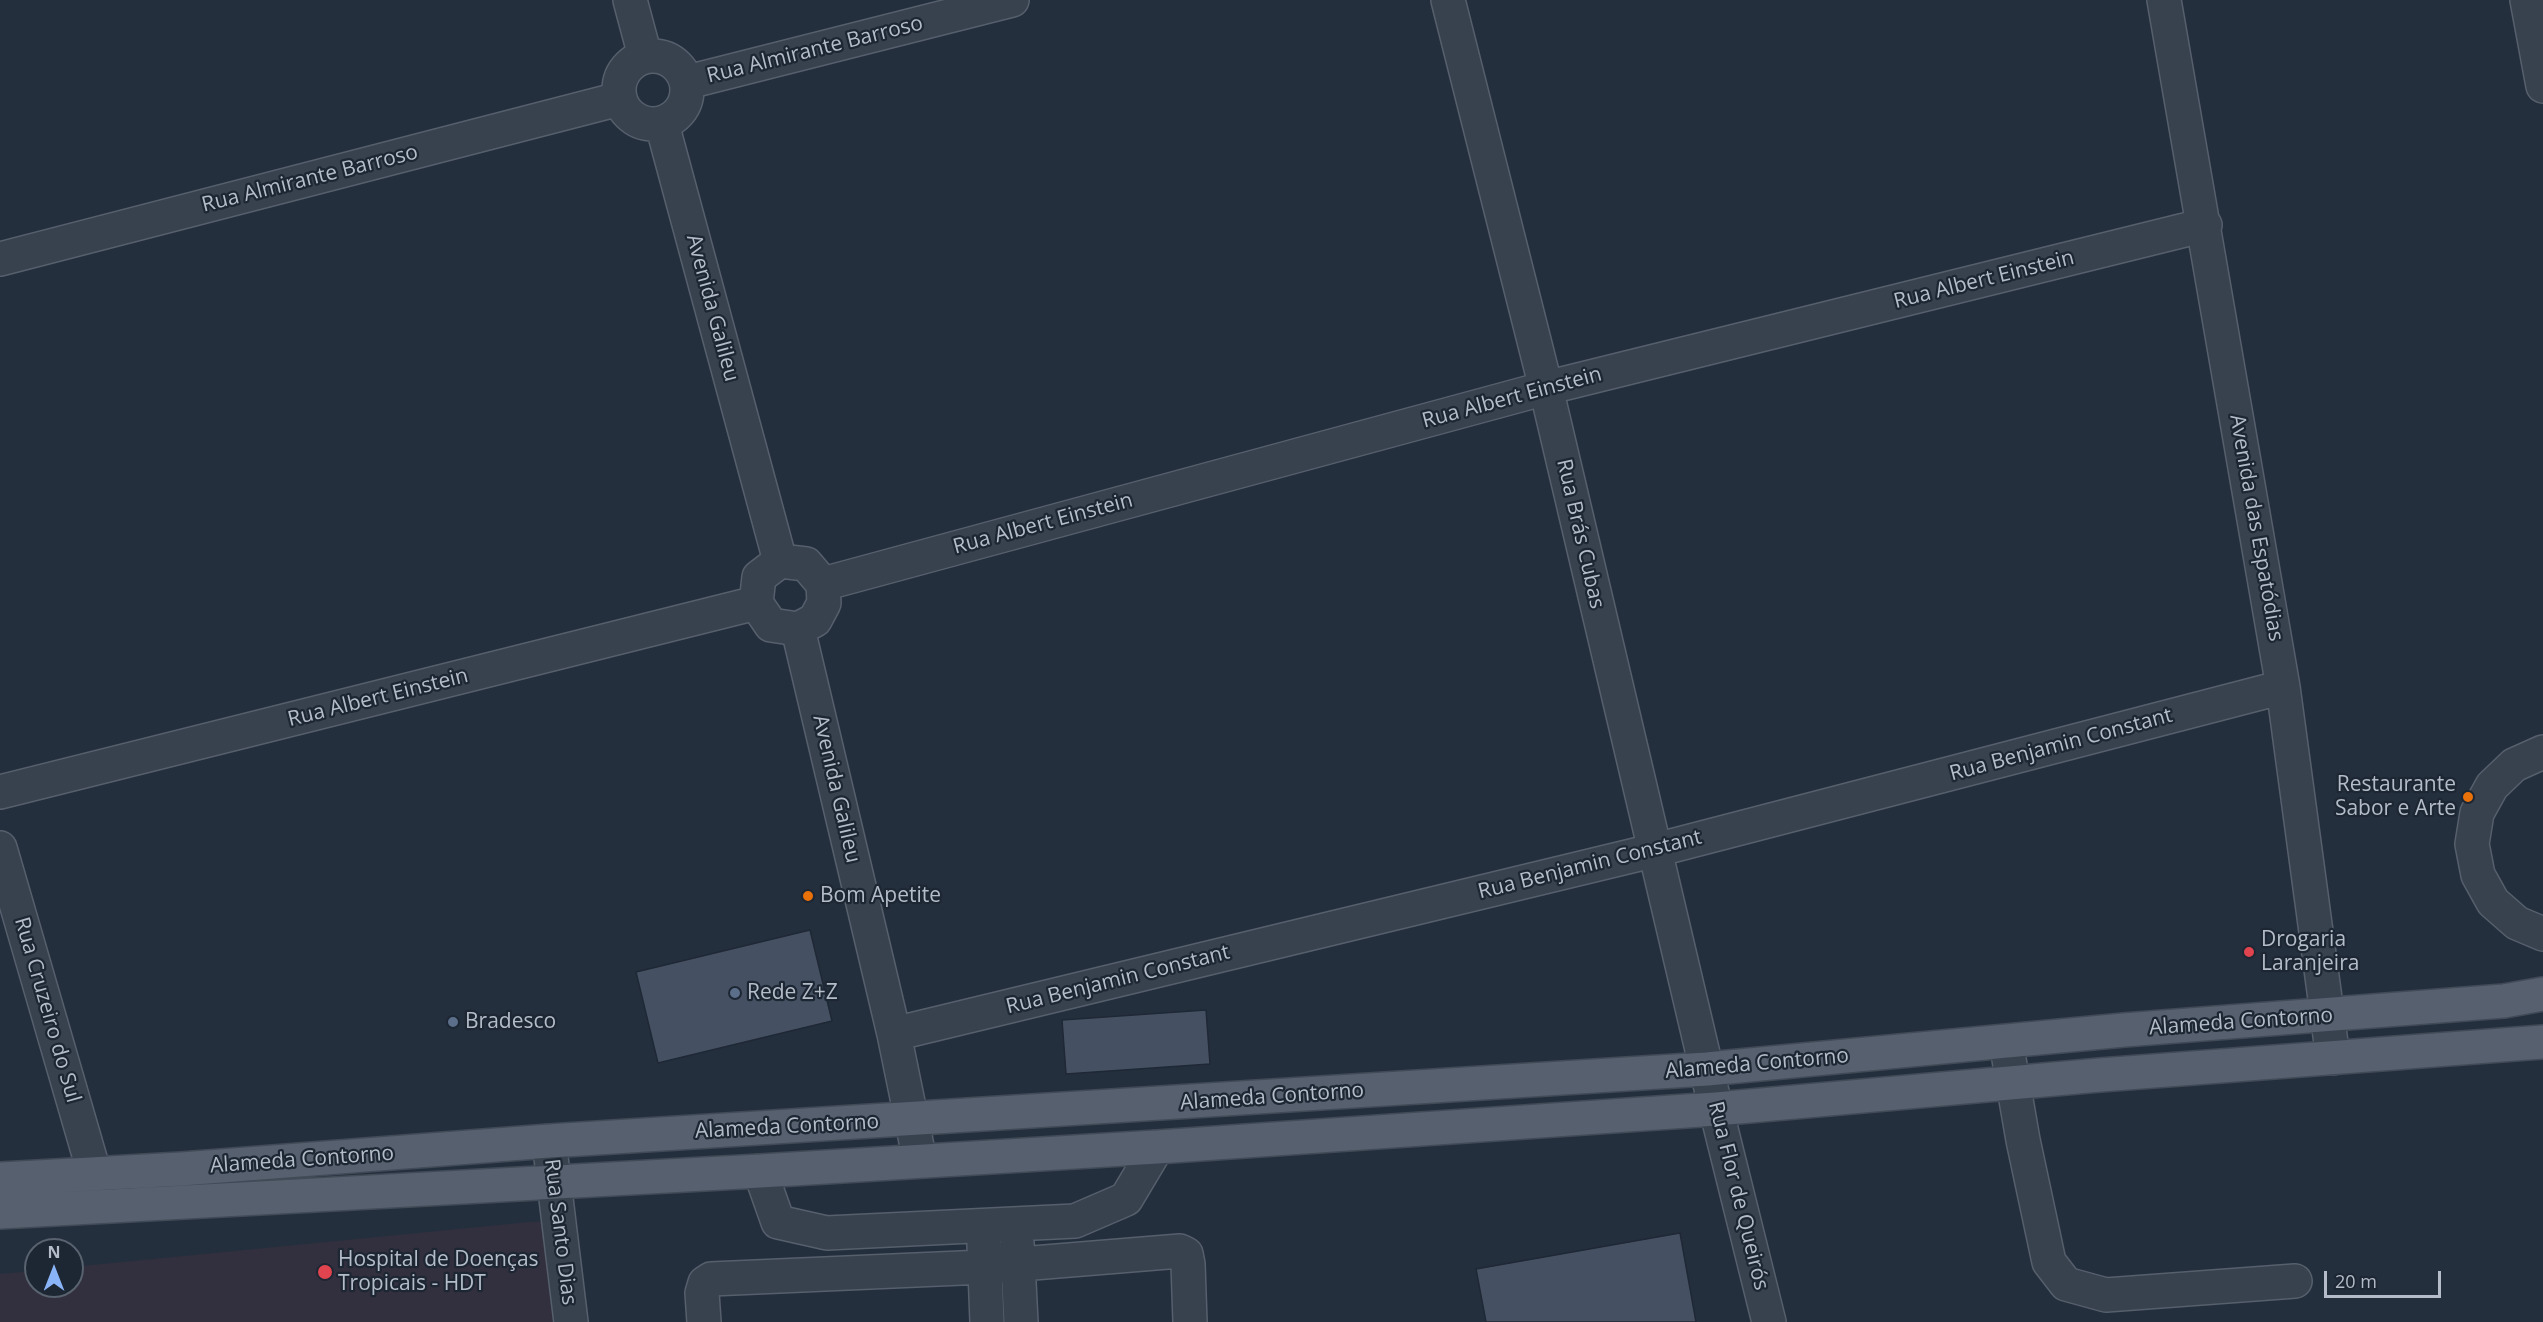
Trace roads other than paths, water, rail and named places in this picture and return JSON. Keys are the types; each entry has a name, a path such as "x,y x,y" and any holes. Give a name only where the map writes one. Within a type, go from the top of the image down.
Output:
{"main road":[{"name":"Alameda Contorno","path":"0,1179 94,1172 181,1169 549,1141 1707,1069 2124,1030 2504,1001 2543,994"},
{"name":"Alameda Contorno","path":"0,1212 1157,1147 1716,1109 2013,1083 2543,1042"}],"street":[{"path":"630,0 645,56"},
{"name":"Rua Almirante Barroso","path":"688,82 1012,0"},
{"name":"Rua Brás Cubas","path":"1448,0 1546,388 1707,1069"},
{"name":"Avenida das Espatódias","path":"2164,0 2205,225 2283,687 2333,1058"},
{"path":"2527,0 2543,86"},
{"path":"645,56 663,57 679,66 688,82 688,95 684,108 675,118 662,124 644,124 628,115 619,99 619,81 629,65 645,56"},
{"name":"Rua Almirante Barroso","path":"0,259 619,99"},
{"name":"Avenida Galileu","path":"662,124 780,561"},
{"name":"Rua Albert Einstein","path":"823,584 1546,388 2205,225"},
{"path":"780,561 806,564 823,584 824,603 814,620 798,629 771,625 756,603 759,577 780,561"},
{"name":"Rua Albert Einstein","path":"0,792 756,603"},
{"name":"Avenida Galileu","path":"798,629 894,1034 920,1161"},
{"name":"Rua Benjamin Constant","path":"894,1034 1656,850 2283,687"},
{"path":"2543,752 2514,765 2492,786 2477,813 2472,844 2478,875 2493,902 2517,923 2543,934"},
{"name":"Rua Cruzeiro do Sul","path":"0,848 94,1172"},
{"path":"2007,1042 2049,1262 2066,1284 2106,1295 2295,1281"},
{"name":"Rua Flor de Queirós","path":"1707,1069 1769,1322"},
{"name":"Rua Santo Dias","path":"549,1141 571,1322"},
{"path":"760,1171 778,1222 827,1233 1075,1221 1126,1199 1157,1147"},
{"path":"984,1224 987,1322"},
{"path":"1017,1224 1021,1322"},
{"path":"704,1322 702,1293 705,1283 711,1279 984,1267 1180,1251 1186,1254 1188,1264 1190,1322"}],"place":[{"name":"Restaurante Sabor e Arte","path":"2468,797"},
{"name":"Bom Apetite","path":"808,896"},
{"name":"Drogaria Laranjeira","path":"2249,952"},
{"name":"Rede Z+Z","path":"735,993"},
{"name":"Bradesco","path":"453,1022"},
{"name":"Hospital de Doenças Tropicais - HDT","path":"325,1272"}]}
